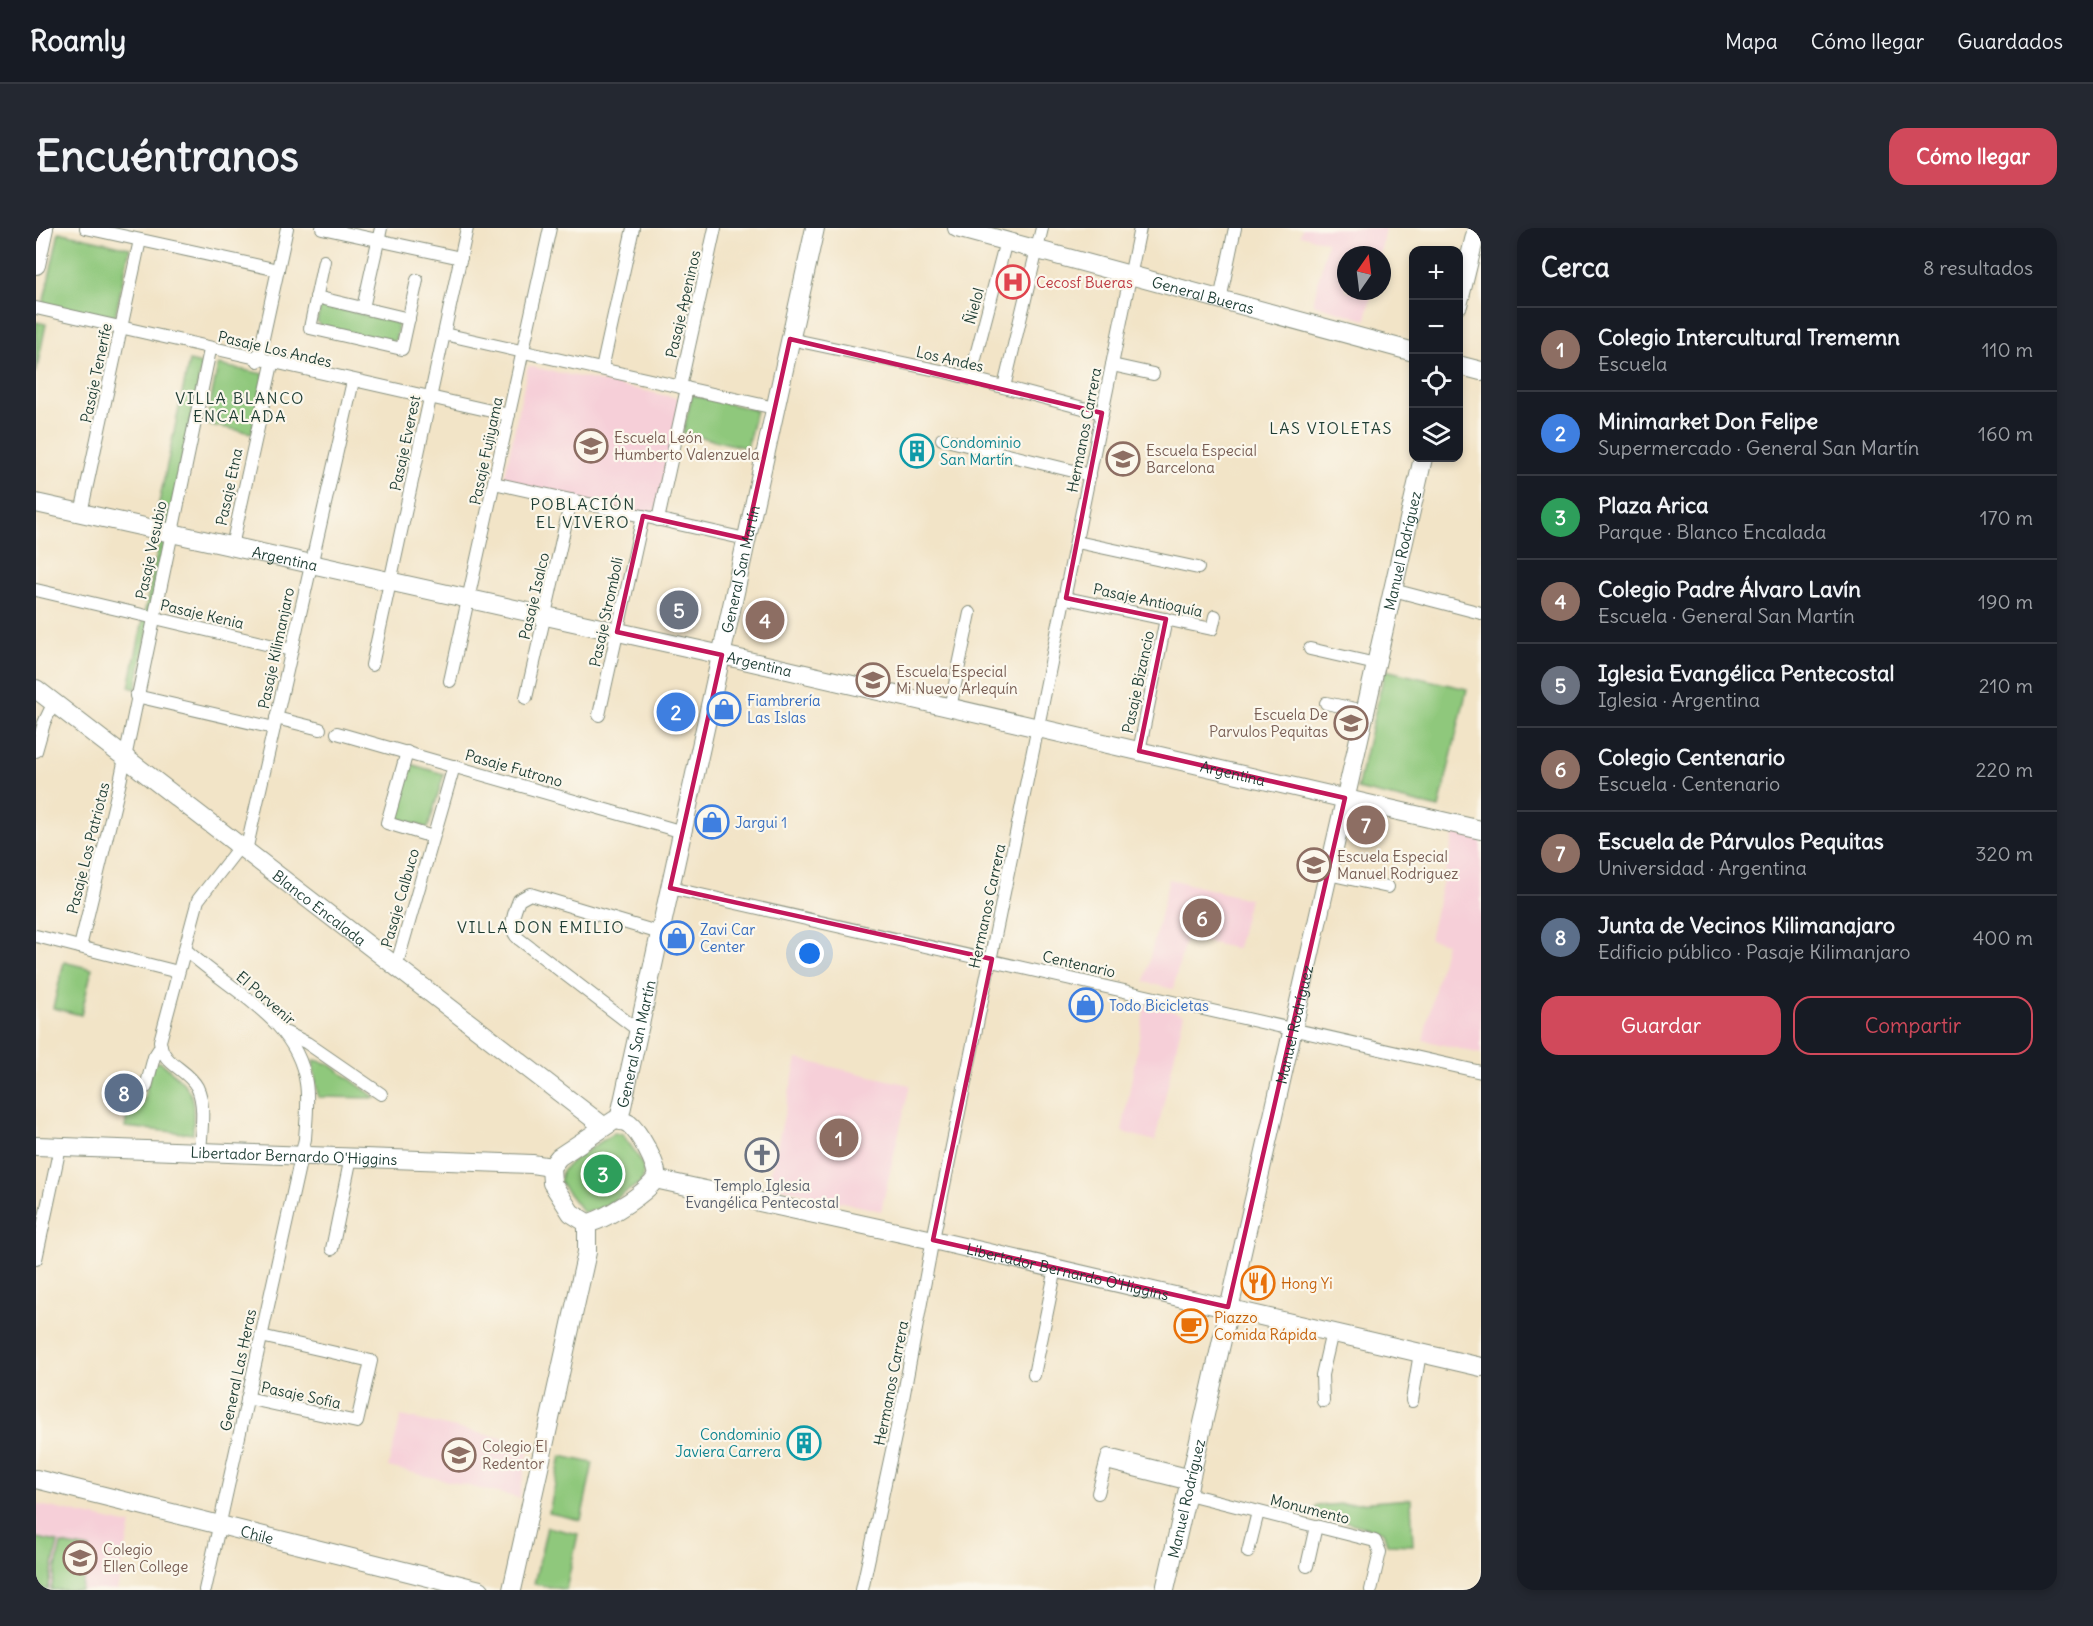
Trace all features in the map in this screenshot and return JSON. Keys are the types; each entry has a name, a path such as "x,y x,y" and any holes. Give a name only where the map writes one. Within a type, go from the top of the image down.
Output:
{"street":[{"path":"36,265 44,228"},
{"path":"86,228 278,270"},
{"path":"258,361 287,228"},
{"path":"322,228 380,234 461,258"},
{"name":"Pasaje Everest","path":"372,665 467,228"},
{"name":"Pasaje Fujiyama","path":"450,681 550,228"},
{"path":"602,369 633,228"},
{"name":"Pasaje Apeninos","path":"658,519 715,228"},
{"name":"General San Martín","path":"611,1123 639,1031 814,228"},
{"name":"General Bueras","path":"957,228 1409,351"},
{"path":"1004,387 1042,228"},
{"name":"Hermanos Carrera","path":"862,1590 900,1415 933,1239 1140,228"},
{"path":"1220,300 1235,228"},
{"path":"1459,300 1477,228"},
{"path":"363,308 380,234"},
{"name":"Pasaje Tenerife","path":"81,513 140,240"},
{"name":"Ñielol","path":"970,378 1006,242"},
{"path":"324,261 310,328 402,350 417,280"},
{"path":"316,297 409,319"},
{"name":"Pasaje Los Andes","path":"36,308 258,361 509,415"},
{"path":"444,334 775,408"},
{"name":"Los Andes","path":"790,339 970,378 1102,413"},
{"name":"Pasaje Vesubio","path":"123,756 210,350"},
{"name":"Pasaje Etna","path":"232,546 272,364"},
{"path":"1112,365 1153,374"},
{"path":"1463,366 1481,371"},
{"name":"Pasaje Kilimanjaro","path":"146,1087 154,1057 161,1046 184,949 201,894 243,849 275,723 353,381"},
{"path":"942,439 1090,475"},
{"name":"Manuel Rodríguez","path":"1165,1590 1365,711 1372,663 1393,590 1422,462"},
{"path":"494,483 746,539"},
{"name":"Pasaje Isalco","path":"526,698 571,500"},
{"name":"Argentina","path":"36,503 722,655 1481,830"},
{"name":"Pasaje Stromboli","path":"599,715 642,516"},
{"path":"1077,542 1198,568"},
{"name":"Pasaje Kenia","path":"36,590 291,650"},
{"path":"1393,590 1481,614"},
{"name":"Pasaje Antioquía","path":"1066,598 1212,628 1215,616"},
{"path":"950,708 970,614"},
{"name":"Pasaje Bizancio","path":"1139,751 1166,619"},
{"path":"1310,649 1372,663"},
{"name":"Blanco Encalada","path":"36,689 396,967 611,1123"},
{"path":"136,696 275,723 320,729"},
{"path":"36,751 44,723 54,702"},
{"path":"1326,703 1365,711"},
{"name":"Pasaje Futrono","path":"337,733 683,832"},
{"name":"Pasaje Calbuco","path":"407,752 387,823 433,837"},
{"name":"Pasaje Los Patriotas","path":"80,947 120,782 123,756"},
{"name":"Pasaje Calbuco","path":"396,967 454,766"},
{"path":"1328,874 1388,887"},
{"name":"Centenario","path":"670,888 992,959 1481,1072"},
{"path":"639,1031 514,935 512,923 519,900 527,894 660,933"},
{"path":"36,936 178,972"},
{"name":"El Porvenir","path":"184,949 283,1031 298,1055 306,1083 305,1139 301,1156"},
{"path":"283,1031 307,1043 381,1094"},
{"path":"161,1046 168,1060 191,1079 200,1093 200,1152"},
{"path":"611,1123 632,1126 655,1163 655,1179 649,1187 603,1218 586,1223 575,1218 552,1183 551,1167 559,1157 611,1123"},
{"name":"Libertador Bernardo O'Higgins","path":"36,1146 538,1164 551,1167"},
{"path":"36,1259 60,1147"},
{"name":"General Las Heras","path":"204,1590 301,1156"},
{"path":"333,1249 351,1157"},
{"name":"Libertador Bernardo O'Higgins","path":"655,1179 933,1239 1481,1367"},
{"path":"512,1590 587,1252 586,1223"},
{"path":"1034,1376 1056,1268"},
{"path":"1323,1401 1322,1375 1332,1332"},
{"name":"Pasaje Sofia","path":"247,1398 357,1422 371,1361 261,1336"},
{"path":"1412,1401 1419,1353"},
{"name":"Monumento","path":"1098,1493 1107,1459 1190,1485 1258,1512 1377,1543 1380,1552 1371,1590"},
{"name":"Chile","path":"36,1479 480,1590"},
{"path":"1248,1552 1258,1512"},
{"path":"1307,1566 1316,1526"}],"highlighted area":[{"path":"790,339 1102,413 1066,598 1166,619 1139,751 1345,798 1228,1307 933,1240 992,959 670,888 722,655 617,632 643,516 746,539"}],"shaded area":[{"path":"1302,228 1385,228 1382,246 1337,246 1337,300 1370,300 1366,320 1313,304 1327,242 1300,235"},
{"name":"Escuela León Humberto Valenzuela","path":"528,366 678,398 680,408 658,510 646,514 503,484"},
{"path":"1454,833 1481,839 1481,1054 1423,1040 1446,943 1429,939"},
{"path":"1169,879 1249,899 1237,949 1186,937 1173,989 1144,982"},
{"path":"1145,1005 1184,1014 1155,1141 1122,1132"},
{"path":"797,1059 910,1085 881,1211 768,1185"},
{"name":"Colegio El Redentor","path":"401,1416 530,1444 519,1498 388,1467"},
{"name":"Colegio Ellen College","path":"36,1504 131,1525 117,1590 36,1590"}],"green space":[{"path":"59,232 130,248 114,321 43,305"},
{"path":"324,305 398,323 396,339 392,342 320,326 317,321 320,308"},
{"path":"36,322 46,324 36,373"},
{"path":"189,361 202,364 168,525 155,522"},
{"path":"218,365 264,374 252,433 206,424"},
{"path":"692,395 756,410 747,448 683,433"},
{"path":"159,543 165,544 136,689 129,687"},
{"path":"1385,670 1467,689 1439,808 1357,789"},
{"path":"410,764 444,774 428,828 395,818"},
{"path":"64,962 92,969 81,1015 53,1008"},
{"path":"315,1060 329,1064 376,1098 318,1097 313,1062"},
{"path":"161,1062 186,1086 190,1093 193,1108 193,1134 125,1127 129,1105 142,1107 153,1063"},
{"path":"614,1133 623,1135 635,1152 644,1171 643,1177 640,1183 598,1210 583,1212 560,1182 562,1171 573,1160"},
{"path":"561,1456 593,1463 581,1520 549,1513"},
{"path":"1411,1499 1413,1545 1387,1544 1383,1532 1315,1513 1316,1506"},
{"path":"547,1527 578,1534 566,1590 534,1584"},
{"path":"36,1538 58,1542 48,1590 36,1587"},
{"path":"61,1544 90,1549 81,1590 51,1590"}],"place":[{"name":"Cecosf Bueras","path":"1013,282"},
{"name":"Escuela León Humberto Valenzuela","path":"591,446"},
{"name":"Condominio San Martín","path":"917,451"},
{"name":"Escuela Especial Barcelona","path":"1123,459"},
{"name":"Iglesia Evangélica Pentecostal","path":"679,610"},
{"name":"Colegio Padre Álvaro Lavín","path":"765,620"},
{"name":"Escuela Especial Mi Nuevo Arlequín","path":"873,680"},
{"name":"Fiambrería Las Islas","path":"724,709"},
{"name":"Minimarket Don Felipe","path":"676,712"},
{"name":"Escuela De Parvulos Pequitas","path":"1351,723"},
{"name":"Jargui 1","path":"712,822"},
{"name":"Escuela de Párvulos Pequitas","path":"1366,825"},
{"name":"Escuela Especial Manuel Rodriguez","path":"1314,865"},
{"name":"Colegio Centenario","path":"1202,918"},
{"name":"Zavi Car Center","path":"677,938"},
{"name":"Todo Bicicletas","path":"1086,1005"},
{"name":"Junta de Vecinos Kilimanajaro","path":"124,1093"},
{"name":"Colegio Intercultural Trememn","path":"839,1138"},
{"name":"Templo Iglesia Evangélica Pentecostal","path":"762,1155"},
{"name":"Plaza Arica","path":"603,1174"},
{"name":"Hong Yi","path":"1258,1283"},
{"name":"Piazzo Comida Rápida","path":"1191,1326"},
{"name":"Condominio Javiera Carrera","path":"804,1443"},
{"name":"Colegio El Redentor","path":"459,1455"},
{"name":"Colegio Ellen College","path":"80,1558"}],"district":[{"name":"VILLA BLANCO ENCALADA","path":"240,407"},
{"name":"LAS VIOLETAS","path":"1331,428"},
{"name":"POBLACIÓN EL VIVERO","path":"583,513"},
{"name":"VILLA DON EMILIO","path":"541,927"}]}
